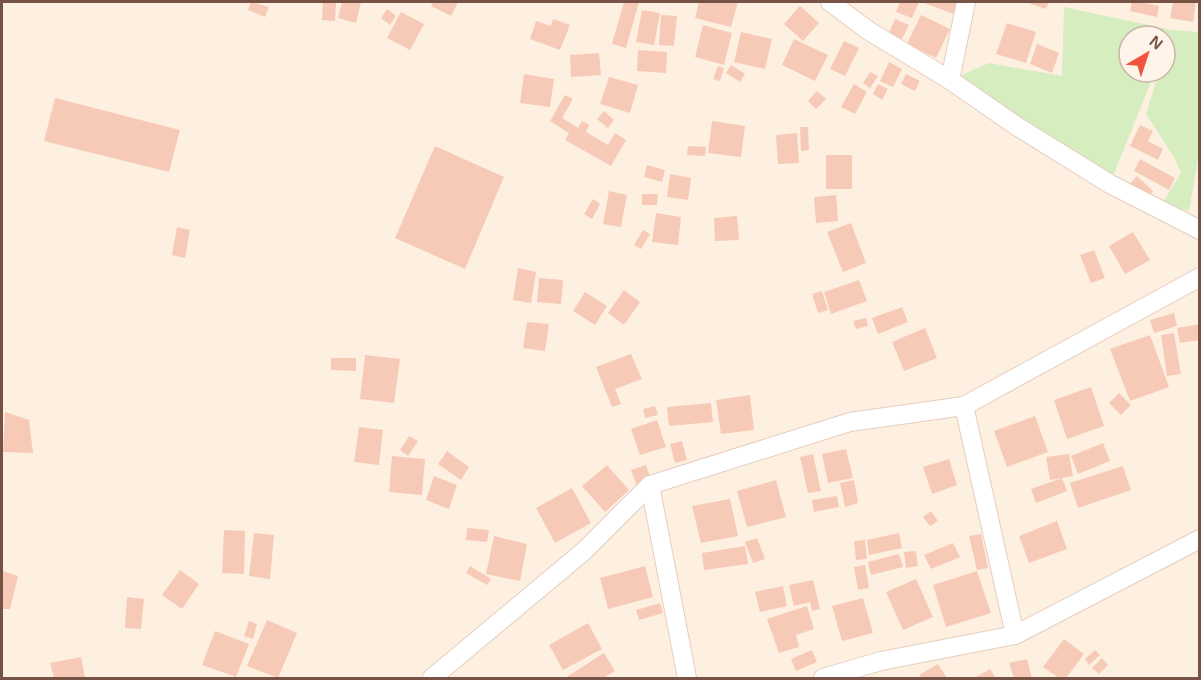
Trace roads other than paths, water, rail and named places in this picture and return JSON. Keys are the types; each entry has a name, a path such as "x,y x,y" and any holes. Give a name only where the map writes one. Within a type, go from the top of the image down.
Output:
{"street":[{"path":"830,2 869,31 950,80 1018,127 1110,184 1200,230"},
{"path":"950,80 966,2"},
{"path":"432,678 584,551 650,485 850,422 964,406 1200,278"},
{"path":"964,406 1015,635"},
{"path":"650,485 687,678"},
{"path":"823,678 881,662 1015,635 1200,539"}]}
